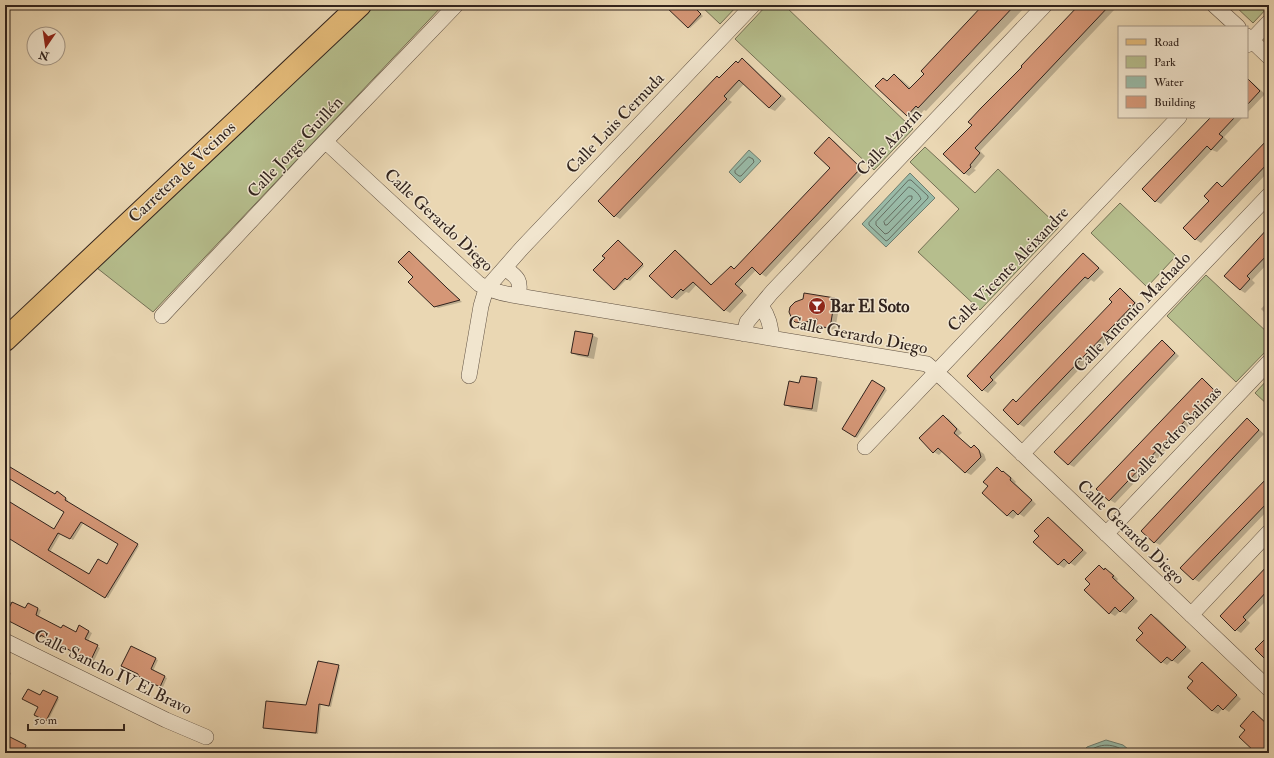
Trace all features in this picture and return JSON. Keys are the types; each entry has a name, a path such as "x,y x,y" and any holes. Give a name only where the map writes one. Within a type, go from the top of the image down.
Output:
{"main road":[{"name":"Carretera de Vecinos","path":"5,340 360,5"}],"street":[{"name":"Calle Jorge Guillén","path":"162,316 456,5"},
{"name":"Calle Luis Cernuda","path":"469,376 486,289 753,5"},
{"name":"Calle Azorín","path":"744,334 746,322 1045,5"},
{"path":"1214,5 1237,26"},
{"path":"1269,22 1249,40 1269,56"},
{"name":"Calle Vicente Aleixandre","path":"865,447 1178,118"},
{"name":"Calle Gerardo Diego","path":"326,142 486,289 500,293 927,364 1269,689"},
{"name":"Calle Antonio Machado","path":"1022,454 1269,195"},
{"path":"505,268 516,276 520,287 518,296"},
{"path":"761,306 767,314 770,322 772,338"},
{"name":"Calle Pedro Salinas","path":"1106,534 1269,362"},
{"path":"1191,615 1269,532"},
{"name":"Calle Sancho IV El Bravo","path":"5,641 166,720 206,737"}],"green space":[{"path":"375,5 443,5 153,312 97,268"},
{"path":"700,5 738,5 720,24"},
{"path":"767,5 784,5 913,129 874,170 735,39"},
{"path":"1234,5 1269,5 1269,6 1253,23"},
{"path":"925,147 975,193 998,169 1059,227 980,310 918,252 959,209 910,162"},
{"path":"1120,203 1176,256 1147,287 1091,233"},
{"path":"1206,275 1269,334 1269,348 1236,382 1167,316"},
{"path":"1269,378 1269,406 1255,393"}],"water":[{"path":"749,150 761,161 740,183 729,172"},
{"path":"910,173 935,198 886,247 862,224"},
{"path":"1106,740 1123,745 1133,753 1081,753 1087,747"}],"building":[{"path":"664,5 692,5 701,14 688,28"},
{"path":"983,5 1015,5 918,108 916,106 907,116 875,86 883,78 887,81 894,74 909,89 924,74 921,71"},
{"path":"1079,5 1110,5 975,148 980,153 970,165 971,167 964,174 943,154 972,125 968,122 1022,67 1021,66"},
{"path":"742,58 781,96 769,108 739,80 724,96 727,99 614,217 598,201 717,76 719,78 736,61 738,63"},
{"path":"1248,79 1260,91 1248,104"},
{"path":"1210,118 1234,118 1219,134 1223,137 1211,150 1207,146 1155,202 1142,189"},
{"path":"829,137 861,168 760,275 752,267 735,284 743,291 724,311 693,282 683,291 681,289 672,298 649,276 675,250 711,285 731,266 734,269 830,168 814,153"},
{"path":"1269,138 1269,162 1195,240 1183,228 1209,201 1204,196 1217,182 1222,187"},
{"path":"1269,227 1269,253 1247,276 1250,279 1240,290 1224,276"},
{"path":"618,240 643,264 627,280 625,278 614,290 593,270 605,258 602,256"},
{"path":"409,251 460,300 434,307 408,282 413,277 398,262"},
{"path":"1083,253 1099,268 1088,279 1085,277 1038,326 990,377 993,380 982,391 967,376"},
{"path":"1120,288 1135,303 1018,425 1003,410 1013,399 1016,402 1112,302 1109,299"},
{"path":"804,293 835,298 830,328 816,326 817,319 802,323 795,322 792,319 789,312 790,307 795,302 803,299"},
{"path":"575,331 593,334 588,356 571,353"},
{"path":"1162,340 1175,353 1068,465 1054,452"},
{"path":"801,376 817,378 812,409 784,405 789,381 799,383"},
{"path":"1202,378 1214,390 1109,501 1096,489"},
{"path":"872,380 885,388 855,437 842,429"},
{"path":"943,415 957,429 954,433 971,448 974,445 979,450 981,457 965,473 938,448 933,453 919,438"},
{"path":"1247,418 1259,430 1154,543 1141,531"},
{"path":"5,464 55,494 57,491 66,498 65,500 138,544 105,598 5,536 5,499 54,529 64,512 5,476","holes":["81,522 118,544 107,564 98,559 89,574 48,550 58,533 70,539"]},
{"path":"997,467 1011,478 1010,480 1032,500 1018,515 1013,510 1007,516 982,493 988,486 983,482"},
{"path":"1269,476 1269,501 1193,580 1180,568"},
{"path":"1048,517 1083,550 1069,564 1064,559 1058,565 1033,542 1039,536 1034,531"},
{"path":"1269,564 1269,589 1243,617 1246,620 1235,631 1220,616"},
{"path":"1099,565 1114,576 1112,577 1134,598 1120,612 1115,607 1109,614 1084,590 1090,584 1085,579"},
{"path":"12,602 25,608 28,603 38,608 36,615 61,628 63,625 76,632 79,625 89,631 85,639 98,645 90,662 41,635 40,637 5,619"},
{"path":"1151,614 1186,647 1172,661 1167,657 1161,663 1136,640 1143,633 1138,628"},
{"path":"1269,635 1269,663 1255,649"},
{"path":"131,646 156,658 151,669 165,676 160,687 121,666"},
{"path":"318,661 339,665 329,706 319,704 316,733 263,728 266,701 306,705"},
{"path":"1202,662 1237,695 1223,710 1218,705 1212,711 1187,688 1193,681 1188,677"},
{"path":"28,689 40,695 43,690 58,697 46,721 34,715 38,707 22,699"},
{"path":"1253,711 1269,726 1269,753 1256,753 1239,737 1245,730 1240,726"},
{"path":"10,737 26,745 23,753 5,753 5,738 9,740"}],"place":[{"name":"Bar El Soto","path":"817,306"}]}
